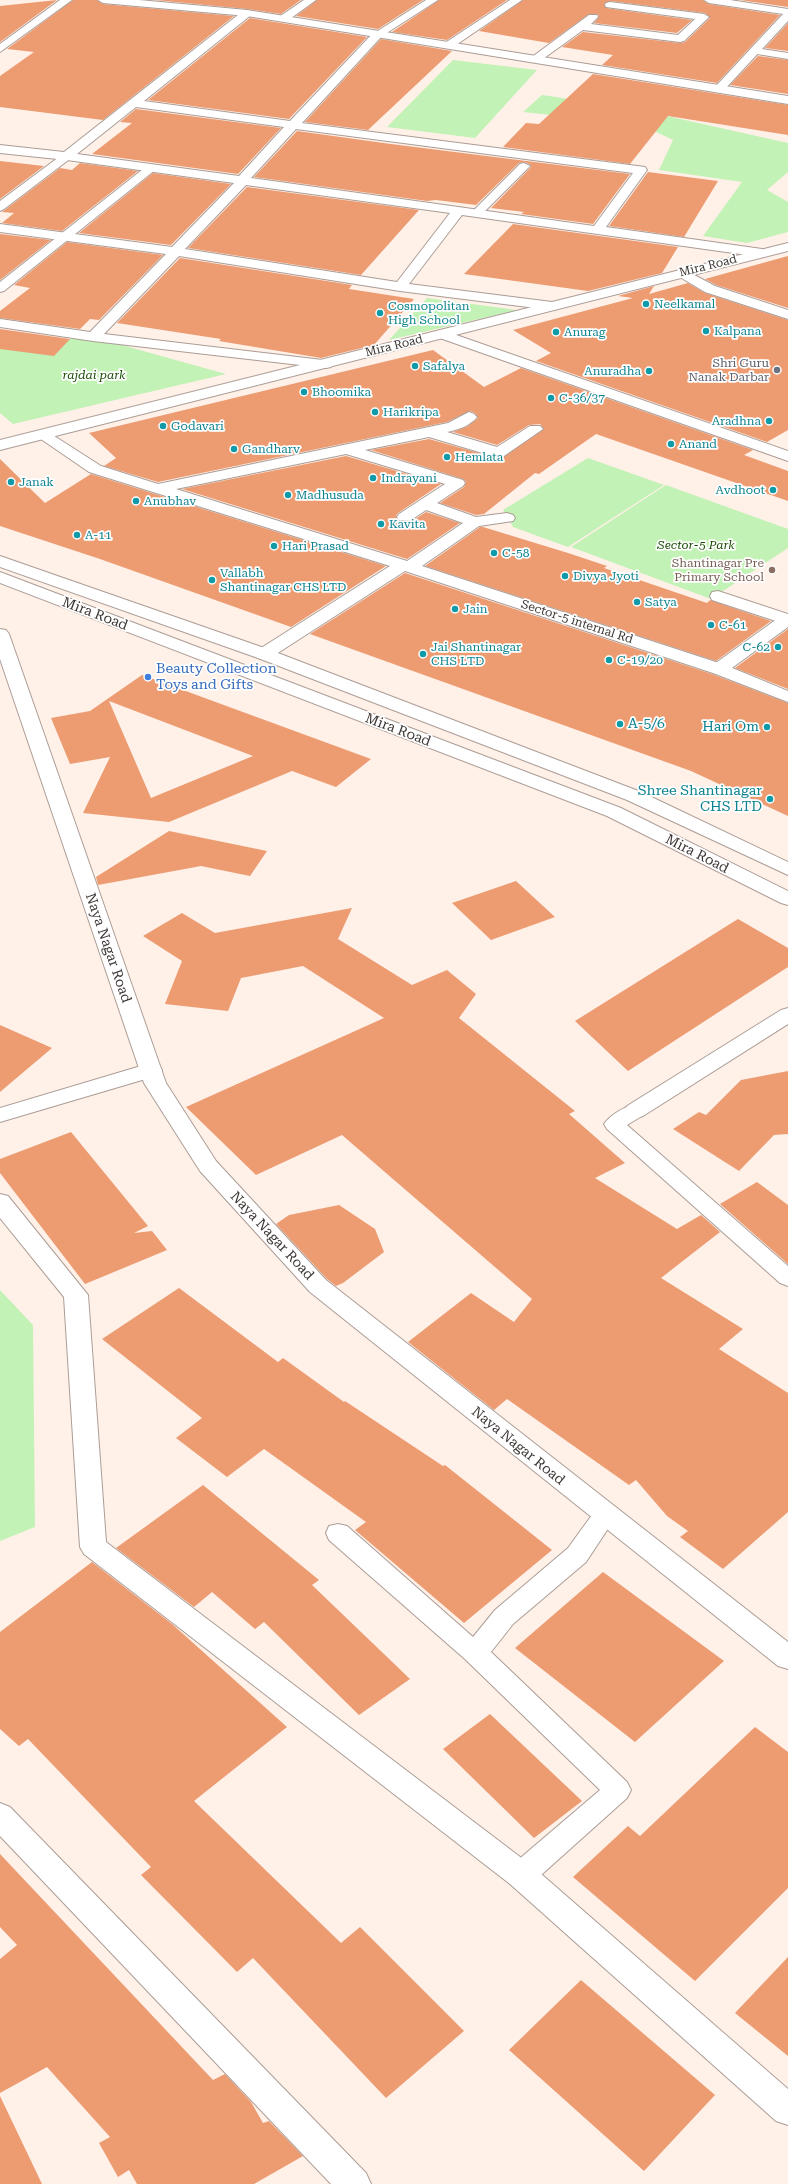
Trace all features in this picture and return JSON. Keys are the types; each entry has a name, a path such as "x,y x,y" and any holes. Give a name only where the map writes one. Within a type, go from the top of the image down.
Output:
{"street":[{"path":"0,42 57,0"},
{"path":"0,49 67,0"},
{"path":"103,0 247,13 788,100"},
{"path":"283,19 312,0"},
{"path":"710,0 788,12"},
{"path":"536,59 613,2 704,17 680,39 581,26"},
{"path":"67,156 247,13"},
{"path":"720,88 788,16"},
{"path":"93,337 242,181 378,34"},
{"path":"134,103 641,170 597,231"},
{"path":"0,149 67,156 762,253"},
{"path":"400,287 458,211"},
{"path":"0,228 175,251 400,287 552,306"},
{"name":"Mira Road","path":"0,445 43,436 788,247"},
{"path":"683,273 710,289 788,315"},
{"path":"0,323 93,337 326,364"},
{"path":"442,334 788,456"},
{"name":"Sector-5 internal Rd","path":"157,488 429,432 454,426 469,418"},
{"name":"Sector-5 internal Rd","path":"429,432 499,454 535,429"},
{"name":"Sector-5 internal Rd","path":"43,436 95,469 406,566 719,669 788,697"},
{"name":"Sector-5 internal Rd","path":"346,449 457,483 405,517"},
{"path":"424,504 475,522"},
{"path":"264,654 475,522 507,518"},
{"name":"Mira Road","path":"0,561 264,654 634,796 788,869"},
{"name":"Mira Road","path":"0,577 614,812 788,900"},
{"path":"718,596 788,620"},
{"path":"719,669 788,620"},
{"name":"Naya Nagar Road","path":"0,634 155,1083 208,1166 318,1286 605,1515 788,1658"},
{"path":"635,1111 788,1015"},
{"path":"0,1115 151,1070"},
{"path":"0,1202 76,1295 92,1547 521,1875 788,2110"},
{"path":"0,1816 348,2182"}],"lane":[{"path":"378,34 433,0"},
{"path":"449,45 517,0"},
{"path":"755,51 788,56"},
{"path":"0,207 67,156"},
{"path":"477,213 524,166"},
{"path":"0,288 151,168"},
{"path":"635,1111 614,1124 788,1278"},
{"path":"475,1652 504,1617 577,1555 605,1515"},
{"path":"338,1533 475,1652 618,1790 521,1875"}],"green space":[{"path":"453,60 537,70 475,138 387,127"},
{"path":"542,95 643,110 626,123 523,112"},
{"path":"667,116 788,143 788,172 767,190 788,202 788,232 747,243 703,236 742,182 659,170 673,140 646,127"},
{"path":"427,298 517,310 389,340"},
{"name":"rajdai park","path":"93,337 226,374 13,424 0,413 0,345"},
{"path":"588,458 664,485 568,547 513,527 503,510"},
{"name":"Sector-5 Park","path":"666,485 788,529 788,548 711,599 571,547"},
{"path":"0,1290 33,1325 35,1527 0,1541"}],"building":[{"path":"57,0 0,42 0,6"},
{"path":"73,0 97,0 103,4 234,16 103,120 0,107 0,76 34,52 7,49"},
{"path":"155,0 301,0 281,14 247,9"},
{"path":"317,0 423,0 378,29 296,16"},
{"path":"439,0 507,0 447,40 392,32"},
{"path":"523,0 703,0 709,4 780,15 717,83 602,65 613,55 562,47 583,32 680,43 685,42 710,18 705,13 610,1 604,4 606,8 692,20 677,33 594,23 599,17 598,14 589,14 549,43 479,31"},
{"path":"740,0 788,0 788,7"},
{"path":"250,18 367,37 289,119 148,100"},
{"path":"788,23 788,51 765,48"},
{"path":"381,39 452,51 368,130 305,122"},
{"path":"758,56 788,60 788,94 730,85"},
{"path":"593,74 788,105 788,135 668,116 630,164 503,147 526,123 539,124"},
{"path":"136,109 281,128 238,174 92,154 132,123 120,122"},
{"path":"297,131 630,174 593,224 521,214 524,212 491,208 531,167 531,165 525,162 519,163 476,205 436,200 427,201 254,177"},
{"path":"0,161 44,166 0,199"},
{"path":"80,163 138,171 62,231 2,223 14,213 2,212 60,168 72,170"},
{"path":"648,172 718,181 684,237 609,226"},
{"path":"153,173 231,184 171,245 79,233"},
{"path":"247,187 419,210 361,275 188,248"},
{"path":"513,224 678,247 662,273 588,291 464,274"},
{"path":"0,234 51,240 0,280"},
{"path":"67,242 163,255 99,320 90,319 80,329 0,318 0,311 30,288 14,285"},
{"path":"788,256 788,308 716,285 705,279"},
{"path":"180,258 352,285 349,289 414,299 374,345 321,358 219,341 221,339 117,323"},
{"path":"688,283 705,293 788,320 788,430 767,442 536,361 551,353 513,330 633,298 618,296 654,286 649,294"},
{"path":"0,329 70,339 54,356 0,349"},
{"path":"433,350 484,387 521,368 753,450 744,455 788,471 788,501 596,434 539,474 535,473 484,514 476,515 440,503 464,487 466,482 463,479 371,450 429,439 500,459 544,429 540,424 529,425 497,445 453,432 468,426 478,418 475,413 470,411 447,422 158,482 104,466 116,458 89,433"},
{"path":"346,456 441,484 398,513 396,516 398,521 412,521 426,512 460,523 407,559 182,489"},
{"path":"0,459 45,503 91,474 386,566 291,627 100,559 0,526"},
{"path":"480,527 607,566 604,568 707,603 710,600 771,621 716,661 425,566"},
{"path":"405,573 712,674 788,703 788,816 691,771 310,634"},
{"path":"788,629 788,689 735,668"},
{"path":"142,675 371,759 336,787 292,771 169,822 83,813 110,757 70,764 51,718 90,711","holes":["109,701 253,756 151,798"]},
{"path":"169,831 267,851 250,876 201,866 98,885 96,877"},
{"path":"516,881 555,917 491,940 452,903"},
{"path":"352,908 338,939 412,985 447,970 476,994 459,1018 575,1111 569,1114 625,1163 595,1178 677,1229 701,1215 720,1232 661,1278 743,1329 719,1349 788,1393 788,1512 723,1569 680,1537 688,1531 667,1516 636,1480 629,1485 507,1399 494,1410 408,1342 471,1293 514,1322 532,1299 342,1135 256,1175 186,1107 384,1018 303,966 241,978 228,1011 165,1004 182,961 143,936 182,913 215,933"},
{"path":"738,919 788,948 788,967 628,1071 575,1021"},
{"path":"0,1025 52,1048 0,1092"},
{"path":"788,1071 788,1134 774,1135 739,1171 673,1129 699,1112 706,1115 741,1080"},
{"path":"71,1132 148,1226 134,1233 152,1231 167,1250 85,1284 0,1173 0,1159"},
{"path":"757,1182 788,1205 788,1264 720,1204"},
{"path":"339,1205 375,1229 384,1252 343,1283 336,1286 327,1279 276,1224 289,1215"},
{"path":"179,1288 278,1362 283,1358 344,1402 345,1401 443,1466 445,1465 552,1550 464,1623 355,1530 366,1522 264,1449 227,1477 176,1438 202,1418 102,1339"},
{"path":"203,1485 319,1580 312,1585 410,1679 359,1715 264,1622 255,1629 212,1592 194,1607 116,1548"},
{"path":"92,1562 172,1624 287,1727 194,1801 341,1943 360,1927 464,2031 386,2098 253,1958 237,1972 141,1875 151,1867 28,1739 19,1746 0,1729 0,1632"},
{"path":"603,1572 724,1661 635,1742 515,1648"},
{"path":"490,1714 582,1801 534,1838 443,1749"},
{"path":"755,1727 788,1752 788,1888 695,1981 573,1877 628,1826 640,1836"},
{"path":"0,1854 213,2080 225,2074 251,2102 263,2123 269,2121 303,2156 254,2184 137,2184 129,2170 118,2177 99,2143 110,2137 47,2067 0,2093 0,1959 17,1945 0,1927"},
{"path":"788,1957 788,2056 735,2013"},
{"path":"581,1980 715,2095 644,2171 509,2050"},
{"path":"0,2096 42,2184 0,2184"}],"place":[{"name":"Neelkamal","path":"646,304"},
{"name":"Cosmopolitan High School","path":"380,313"},
{"name":"Kalpana","path":"706,331"},
{"name":"Anurag","path":"556,332"},
{"name":"Safalya","path":"415,366"},
{"name":"Shri Guru Nanak Darbar","path":"777,370"},
{"name":"Anuradha","path":"649,371"},
{"name":"Bhoomika","path":"304,392"},
{"name":"C-36/37","path":"551,398"},
{"name":"Harikripa","path":"375,412"},
{"name":"Aradhna","path":"769,421"},
{"name":"Godavari","path":"163,426"},
{"name":"Anand","path":"671,444"},
{"name":"Gandharv","path":"234,449"},
{"name":"Hemlata","path":"447,457"},
{"name":"Indrayani","path":"373,478"},
{"name":"Janak","path":"11,482"},
{"name":"Avdhoot","path":"773,490"},
{"name":"Madhusuda","path":"288,495"},
{"name":"Anubhav","path":"136,501"},
{"name":"Kavita","path":"381,524"},
{"name":"A-11","path":"77,535"},
{"name":"Hari Prasad","path":"274,546"},
{"name":"C-58","path":"494,553"},
{"name":"Shantinagar Pre Primary School","path":"772,570"},
{"name":"Divya Jyoti","path":"565,576"},
{"name":"Vallabh Shantinagar CHS LTD","path":"212,580"},
{"name":"Satya","path":"637,602"},
{"name":"Jain","path":"455,609"},
{"name":"C-61","path":"711,625"},
{"name":"C-62","path":"778,647"},
{"name":"Jai Shantinagar CHS LTD","path":"423,654"},
{"name":"C-19/20","path":"609,660"},
{"name":"Beauty Collection Toys and Gifts","path":"148,677"},
{"name":"A-5/6","path":"620,724"},
{"name":"Hari Om","path":"767,727"},
{"name":"Shree Shantinagar CHS LTD","path":"770,799"}]}
